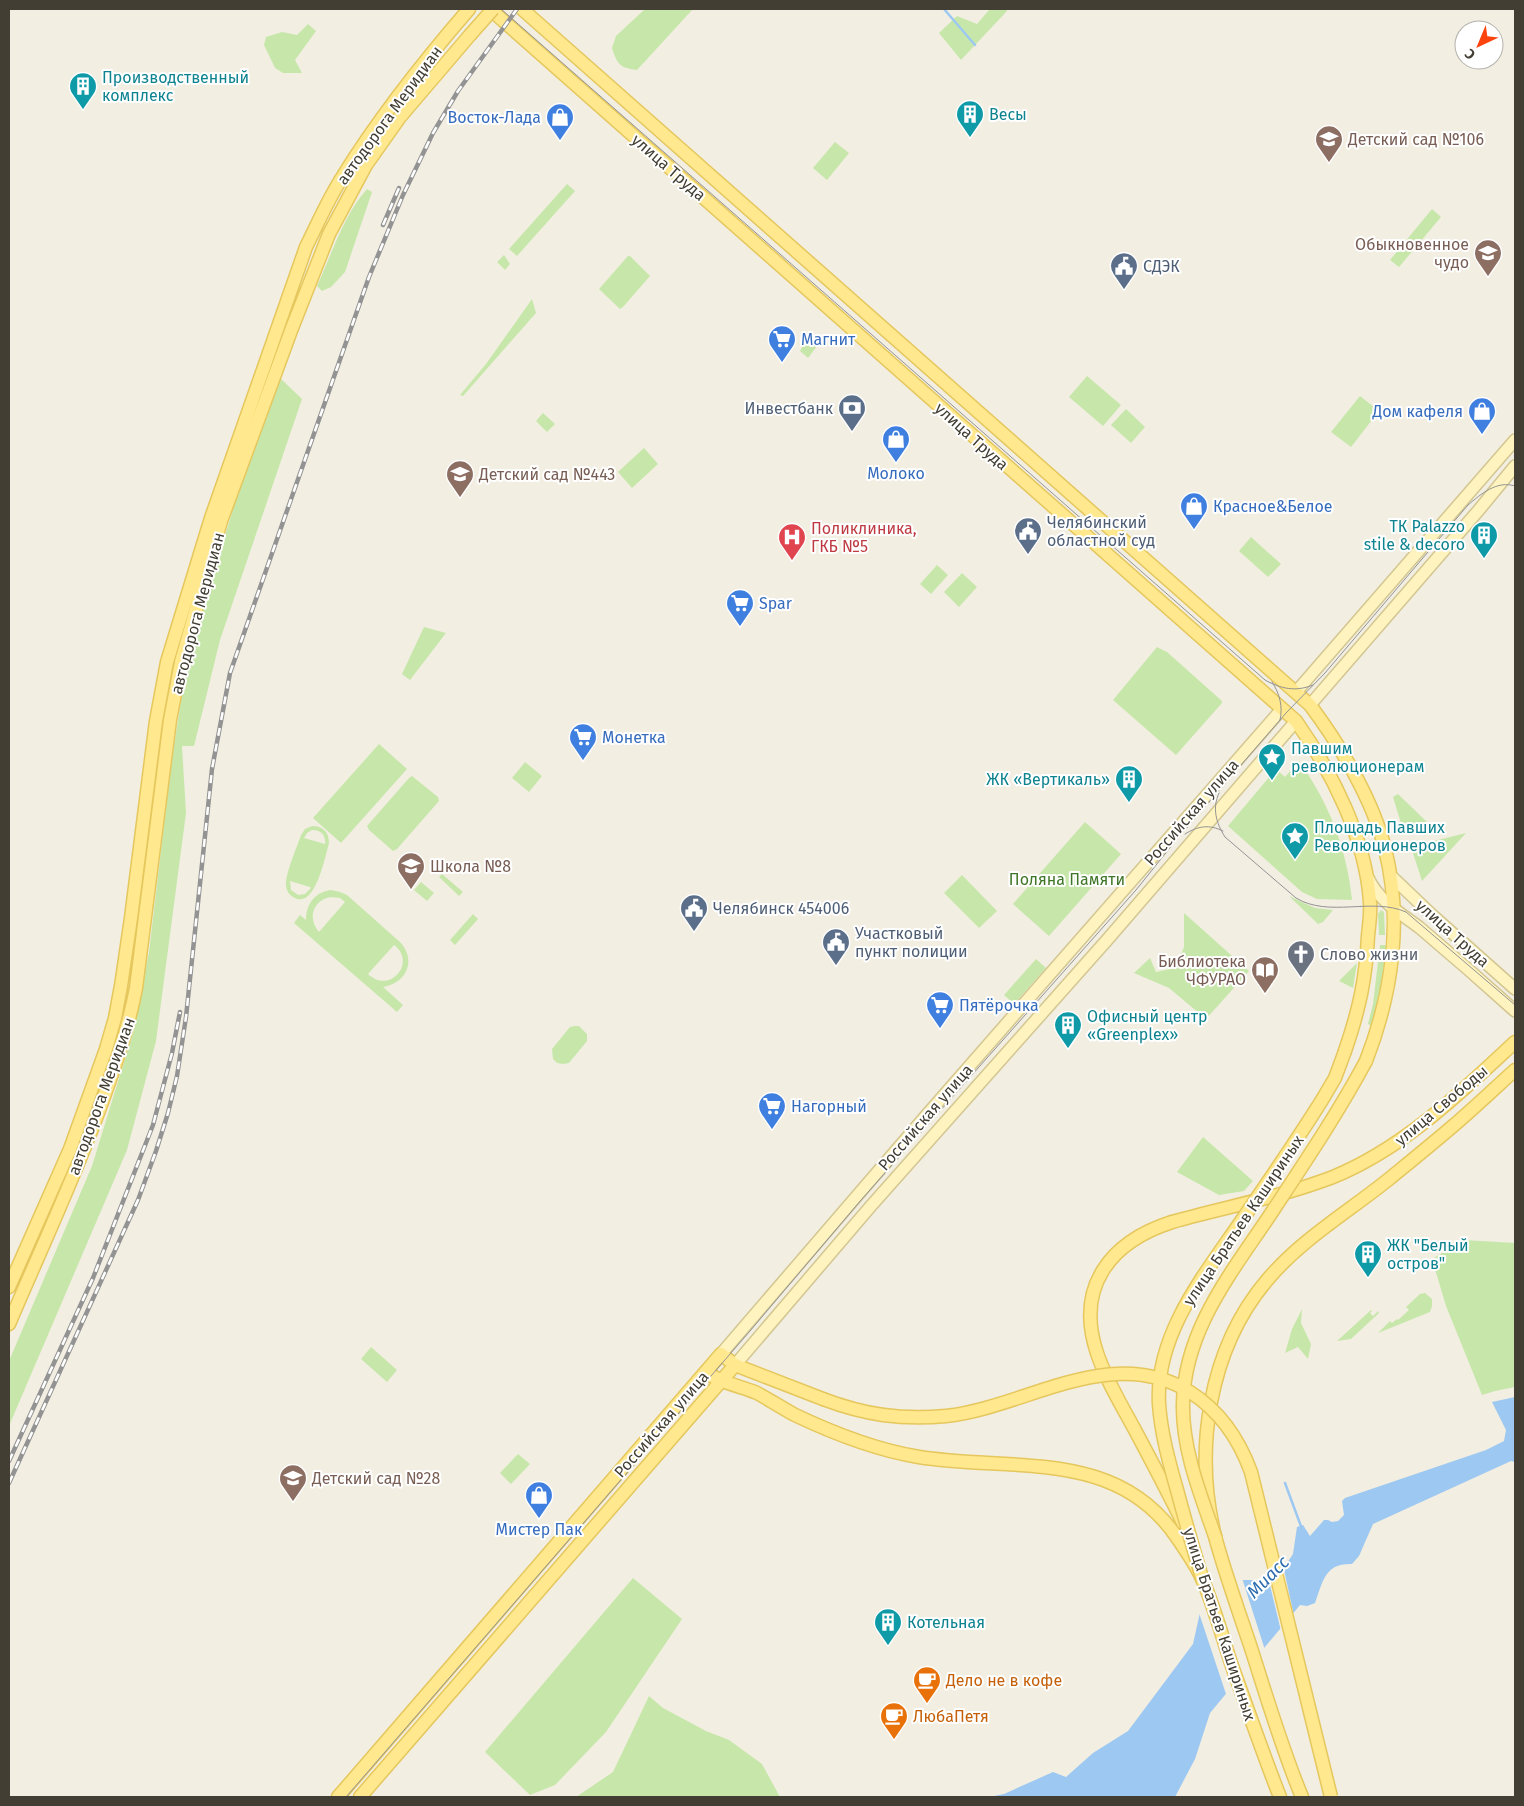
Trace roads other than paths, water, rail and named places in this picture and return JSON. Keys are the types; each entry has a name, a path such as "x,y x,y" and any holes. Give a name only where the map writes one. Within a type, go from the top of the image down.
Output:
{"main road":[{"name":"автодорога Меридиан","path":"9,1286 70,1149 113,1026 131,918 156,721 167,662 211,518 296,275 314,230 342,177 394,103 469,9"},
{"name":"автодорога Меридиан","path":"9,1324 85,1149 130,1022 170,720 181,662 221,521 247,450 316,264 351,192 366,165 400,117 491,9"},
{"name":"улица Труда","path":"491,9 1296,721 1321,760 1343,806 1359,844 1373,889 1384,902 1420,929 1515,1011"},
{"name":"улица Труда","path":"522,9 1310,705 1333,737 1358,781 1378,827 1391,876 1392,907"},
{"path":"956,421 972,406"},
{"name":"Российская улица","path":"338,1797 857,1196 1515,440"},
{"path":"1500,457 1514,467"},
{"name":"Российская улица","path":"360,1797 870,1208 1310,705 1514,467"},
{"path":"1489,470 1502,482"},
{"path":"1124,570 1138,554"},
{"name":"улица Братьев Кашириных","path":"1280,1797 1248,1711 1190,1539 1162,1430 1160,1378 1173,1332 1192,1294 1302,1132 1335,1078 1346,1051 1359,1008 1366,972 1370,907 1367,874"},
{"name":"улица Труда","path":"1391,876 1515,989"},
{"name":"улица Братьев Кашириных","path":"1302,1797 1277,1729 1191,1463 1183,1404 1185,1381 1194,1341 1215,1298 1318,1143 1366,1061 1376,1036 1386,997 1394,948 1392,907"},
{"path":"1498,973 1515,980"},
{"name":"улица Свободы","path":"1190,1539 1097,1353 1093,1337 1091,1311 1094,1294 1102,1270 1116,1253 1133,1239 1162,1225 1304,1187 1349,1170 1398,1142 1428,1120 1515,1042"},
{"name":"улица Свободы","path":"1216,1539 1206,1482 1208,1423 1219,1368 1232,1336 1252,1300 1269,1277 1308,1240 1454,1126 1515,1070"},
{"path":"857,1196 870,1208"},
{"path":"722,1354 735,1365 823,1400 880,1416 918,1418 946,1416 980,1409 1087,1378 1128,1373 1150,1376 1169,1382 1187,1390 1206,1403 1233,1433 1244,1454 1252,1477 1331,1797"},
{"path":"706,1372 711,1376 742,1386 831,1432 888,1450 949,1461 1061,1468 1102,1478 1128,1491 1156,1511 1177,1538 1203,1581"},
{"path":"390,1737 403,1748"}],"water":[{"name":"Миасс","path":"1515,1397 1515,1462 1511,1461 1373,1524 1359,1556 1352,1564 1343,1564 1326,1575 1315,1603 1307,1606 1300,1605 1210,1713 1195,1759 1175,1797 989,1797 1004,1794 1053,1772 1066,1777 1093,1753 1128,1731 1193,1644 1201,1608 1239,1580 1258,1580 1283,1569 1293,1554 1297,1527 1303,1525 1310,1536 1324,1520 1338,1521 1344,1515 1342,1501 1345,1498 1486,1450 1504,1441 1506,1430 1492,1402"}],"waterway":[{"path":"944,9 975,45"},
{"path":"1285,1483 1302,1529"}],"tram line":[{"path":"501,9 1265,680 1289,689 1313,685"},
{"path":"346,1797 750,1331 861,1200 1136,890 1177,839 1286,713 1325,673 1468,505 1496,486 1515,486"},
{"path":"1272,682 1280,701 1280,720"},
{"path":"1219,793 1215,810 1219,826 1225,837 1296,898 1322,907 1379,906 1406,912 1515,1005"},
{"path":"1185,834 1194,829 1204,827 1213,827 1223,831"}],"railway":[{"path":"9,1483 138,1200 168,1113 177,1076 186,1017 212,769 230,673 369,277 403,195 433,133 458,91 517,9"},
{"path":"383,225 399,188"},
{"path":"9,1461 93,1278 153,1125 172,1053 180,1012"}],"place":[{"name":"Производственный комплекс","path":"83,110"},
{"name":"Весы","path":"970,138"},
{"name":"Восток-Лада","path":"560,141"},
{"name":"Детский сад №106","path":"1329,163"},
{"name":"Обыкновенное чудо","path":"1488,277"},
{"name":"СДЭК","path":"1124,290"},
{"name":"Магнит","path":"782,363"},
{"name":"Инвестбанк","path":"852,432"},
{"name":"Дом кафеля","path":"1482,435"},
{"name":"Молоко","path":"896,463"},
{"name":"Детский сад №443","path":"460,498"},
{"name":"Красное&Белое","path":"1194,530"},
{"name":"Челябинский областной суд","path":"1028,555"},
{"name":"ТК Palazzo stile & decoro","path":"1484,559"},
{"name":"Поликлиника, ГКБ №5","path":"792,561"},
{"name":"Spar","path":"740,627"},
{"name":"Монетка","path":"583,761"},
{"name":"Павшим революционерам","path":"1272,781"},
{"name":"ЖК «Вертикаль»","path":"1129,803"},
{"name":"Площадь Павших Революционеров","path":"1295,860"},
{"name":"Школа №8","path":"411,890"},
{"name":"Челябинск 454006","path":"694,932"},
{"name":"Участковый пункт полиции","path":"836,966"},
{"name":"Слово жизни","path":"1301,978"},
{"name":"Библиотека ЧФУРАО","path":"1265,994"},
{"name":"Пятёрочка","path":"940,1029"},
{"name":"Офисный центр «Greenplex»","path":"1068,1049"},
{"name":"Нагорный","path":"772,1130"},
{"name":"ЖК \"Белый остров\"","path":"1368,1278"},
{"name":"Детский сад №28","path":"293,1502"},
{"name":"Мистер Пак","path":"539,1519"},
{"name":"Котельная","path":"888,1646"},
{"name":"Дело не в кофе","path":"927,1704"},
{"name":"ЛюбаПетя","path":"894,1740"}],"park label":[{"name":"Поляна Памяти","path":"1067,879"}]}
